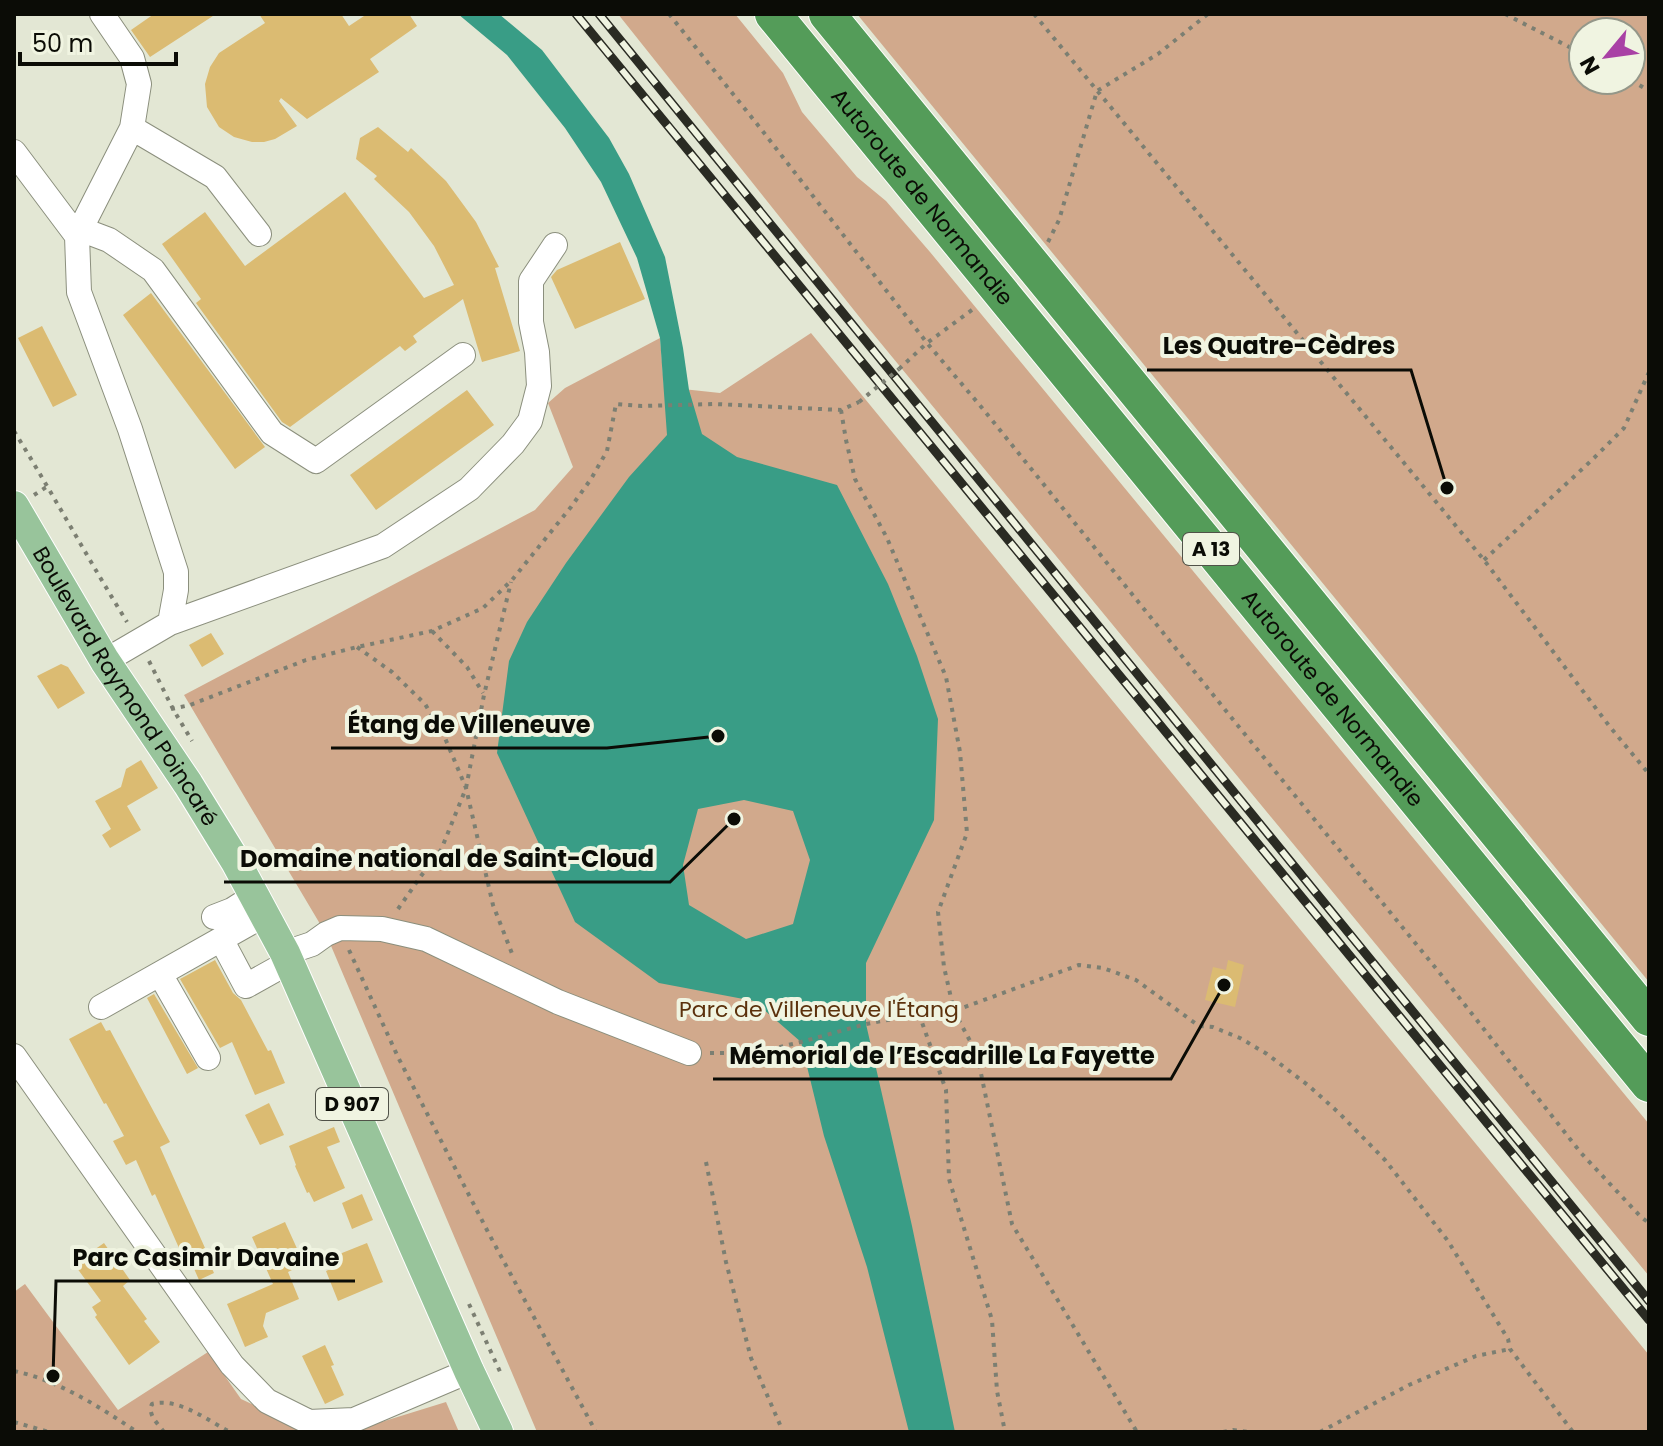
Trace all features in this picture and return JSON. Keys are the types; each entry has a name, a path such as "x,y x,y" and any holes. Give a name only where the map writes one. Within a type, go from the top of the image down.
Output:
{"highway":[{"name":"Autoroute de Normandie","path":"773,14 1649,1084"},
{"name":"Autoroute de Normandie","path":"827,14 1649,1018"}],"main road":[{"name":"Boulevard Raymond Poincaré","path":"14,506 22,537 196,797 236,862 287,958 498,1432"}],"street":[{"path":"102,14 132,58 139,84 132,128 79,233 79,292 130,429 176,572 170,623"},
{"path":"132,128 215,177 259,234"},
{"path":"14,152 79,233 109,240 153,270 272,433 316,461 463,355"},
{"path":"105,661 170,623 383,546 469,489 513,444 530,421 539,386 531,322 531,281 555,245"},
{"path":"101,1007 160,974 218,928 232,910 259,905"},
{"path":"218,928 246,986 340,928 382,929 426,939 572,1007 689,1053"},
{"path":"160,974 208,1058"},
{"path":"14,1056 232,1365 267,1401 309,1422 354,1420 469,1371"}],"path":[{"path":"669,14 927,343 1434,965 1581,1153 1649,1223"},
{"path":"1034,14 1484,560 1649,774"},
{"path":"1045,248 1059,220 1097,91 1158,54 1208,14"},
{"path":"1505,14 1567,46"},
{"path":"142,715 190,705 306,660 432,631 483,608 512,580 591,479 607,451 616,404 715,404 841,410 859,402 927,343 976,307"},
{"path":"1484,560 1624,428 1649,372"},
{"path":"841,410 855,479 887,538 946,677 960,752 967,833 938,912 944,967 954,1011 977,1054 1012,1224 1137,1432"},
{"path":"382,929 441,850 466,788 484,695 512,580"},
{"path":"432,631 467,667 484,695"},
{"path":"357,647 392,672 425,704 445,738 466,788 493,905 524,986"},
{"path":"340,928 398,1057 596,1432"},
{"path":"689,1053 754,1053 866,1024 954,1011 1079,965 1103,968 1136,980 1199,1026 1213,1027 1240,1038 1267,1054 1309,1086 1385,1160 1448,1241 1508,1339 1510,1349 1573,1432"},
{"path":"919,1014 946,1090 949,1179 992,1320 997,1391 1005,1432"},
{"path":"706,1162 726,1262 751,1358 781,1432"},
{"path":"1323,1431 1409,1385 1476,1356 1510,1349"},
{"path":"14,1371 37,1376 81,1396 137,1432"},
{"path":"164,1432 150,1408 152,1404 163,1401 230,1432"},
{"path":"14,1422 49,1432"},
{"path":"1323,1431 1331,1432"},
{"path":"1223,1432 1250,1432"}],"green space":[{"path":"618,14 735,14 783,73 802,112 857,177 886,201 930,252 1649,1124 1649,1276 865,324"},
{"path":"857,14 1649,14 1649,982"},
{"name":"Parc de Villeneuve l'Étang","path":"811,333 1649,1355 1649,1432 537,1432 326,934 184,695 535,510 573,467 548,403 565,388 660,338 664,387 720,393"},
{"path":"25,1284 118,1410 208,1352 241,1399 306,1429 337,1432 14,1432 14,1292"},
{"path":"446,1402 459,1432 349,1432"}],"water":[{"path":"458,14 499,14 542,50 609,138 629,174 665,257 689,390 702,434 737,457 837,485 888,584 938,719 934,820 866,963 866,1024 955,1432 909,1432 867,1267 824,1136 801,1042 754,1001 659,983 575,922 497,753 509,661 527,622 629,477 667,435 660,338 637,258 601,182 565,128 507,55","holes":["744,800 793,811 810,860 793,924 746,939 689,905 683,865 698,809"]}],"building":[{"path":"154,14 216,14 150,57 131,30"},
{"path":"259,14 341,14 349,26 367,14 409,14 417,26 370,59 379,72 307,119 281,98 279,101 297,126 275,139 252,142 234,137 219,127 207,107 205,84 210,67 219,53 265,23"},
{"path":"378,127 408,152 411,148 446,181 476,222 499,267 495,268 520,351 482,362 463,299 413,336 417,342 405,351 400,346 290,427 282,422 196,303 201,299 162,244 205,212 245,266 345,192 424,298 454,285 434,246 409,212 374,179 377,176 356,159 360,138"},
{"path":"620,242 645,299 575,329 551,277 557,270"},
{"path":"151,293 265,447 235,469 123,315"},
{"path":"42,326 77,395 53,407 18,338"},
{"path":"467,390 494,425 376,510 350,475"},
{"path":"211,633 224,654 202,667 189,645"},
{"path":"61,664 68,667 85,693 58,709 37,676"},
{"path":"141,760 158,788 127,806 141,830 110,848 102,835 111,829 95,801 121,787 126,769"},
{"path":"215,960 268,1051 271,1050 285,1083 255,1095 232,1042 220,1048 180,979"},
{"path":"1228,960 1244,965 1235,1007 1205,1000 1213,967 1226,970"},
{"path":"154,994 198,1068 187,1074 147,998"},
{"path":"101,1022 106,1031 110,1030 170,1142 160,1147 214,1273 199,1280 188,1255 183,1257 136,1160 126,1165 113,1141 124,1136 69,1039"},
{"path":"269,1103 284,1135 260,1145 245,1115"},
{"path":"334,1127 340,1142 327,1147 345,1188 314,1202 307,1193 289,1146"},
{"path":"362,1194 373,1220 352,1229 342,1203"},
{"path":"285,1222 304,1264 288,1272 299,1299 266,1313 263,1326 268,1337 245,1347 227,1304 273,1284 252,1237"},
{"path":"104,1243 130,1280 123,1286 160,1342 129,1365 95,1317 97,1315 92,1307 101,1301 74,1264"},
{"path":"367,1243 383,1282 338,1301 326,1271 341,1264 337,1255"},
{"path":"325,1345 344,1395 325,1404 302,1356"}],"railway":[{"path":"576,14 1649,1320"},
{"path":"599,14 1649,1301"}],"place":[{"name":"Les Quatre-Cèdres","path":"1447,488"},
{"name":"Étang de Villeneuve","path":"718,736"},
{"name":"Domaine national de Saint-Cloud","path":"734,819"},
{"name":"Mémorial de l’Escadrille La Fayette","path":"1224,985"},
{"name":"Parc Casimir Davaine","path":"53,1376"}]}
